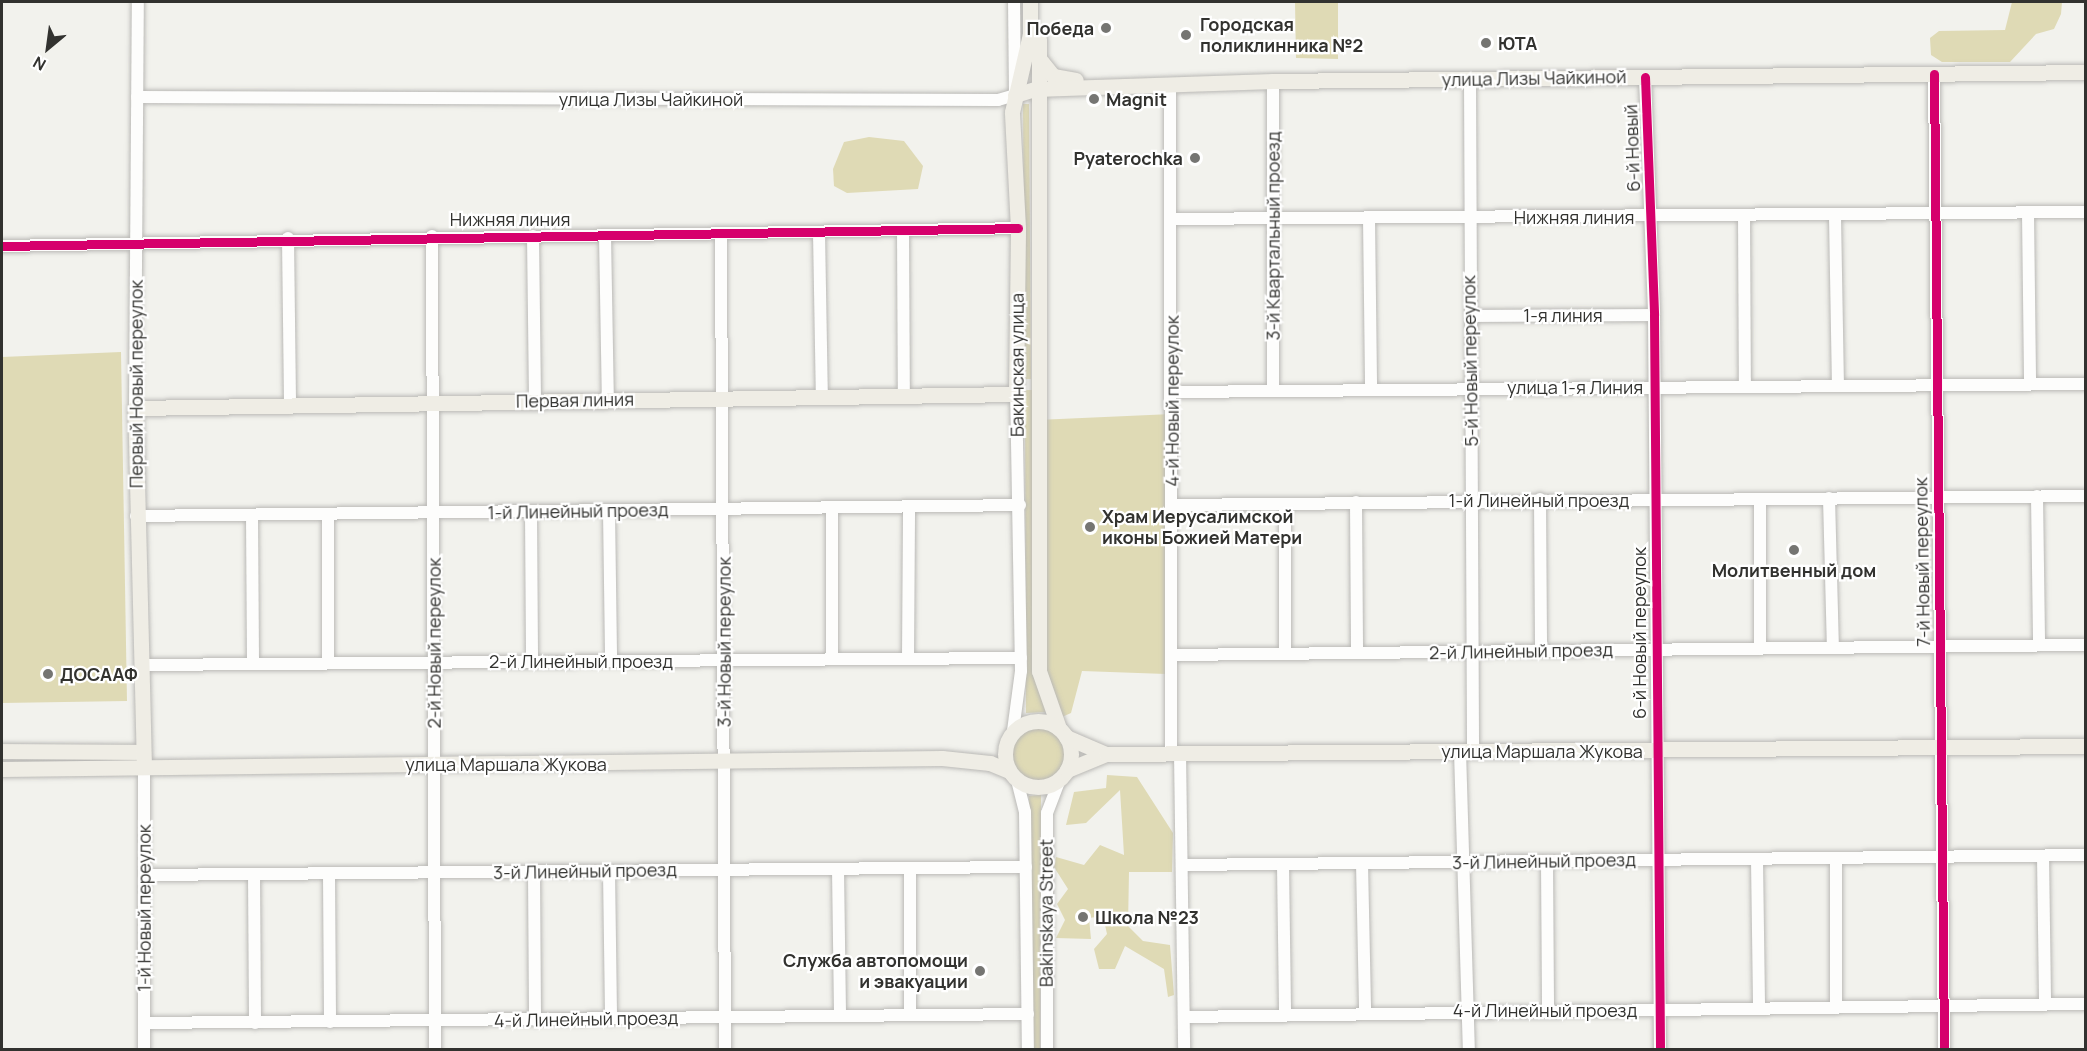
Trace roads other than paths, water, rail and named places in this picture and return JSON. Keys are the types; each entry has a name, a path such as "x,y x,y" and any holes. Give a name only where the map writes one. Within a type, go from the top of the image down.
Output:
{"main road":[{"name":"Бакинская улица","path":"1030,2 1030,48 1035,89 1039,671 1063,732"},
{"name":"Бакинская улица","path":"1016,394 1018,228 1015,95 1030,48 1039,2"},
{"name":"улица Лизы Чайкиной","path":"1030,48 1059,79 1166,84"},
{"name":"улица Лизы Чайкиной","path":"1015,95 1035,89 1273,81 2085,72"},
{"name":"Первая линия","path":"135,408 1016,394"},
{"name":"Первый Новый переулок","path":"135,408 143,760"},
{"path":"1037,720 1063,732 1063,775 1038,787 1013,776 1004,749 1013,731 1037,720"},
{"name":"улица Маршала Жукова","path":"1063,732 1106,754"},
{"name":"улица Маршала Жукова","path":"1063,775 1106,754 2085,746"},
{"name":"улица Маршала Жукова","path":"2,751 143,760 435,765 965,759 1013,776"},
{"name":"улица Маршала Жукова","path":"2,769 143,760"}],"street":[{"name":"Первый Новый переулок","path":"135,408 138,2"},
{"path":"1014,2 1030,48"},
{"name":"7-й Новый переулок","path":"1934,74 1940,647 1937,748 1944,1050"},
{"name":"6-й Новый","path":"1646,77 1651,217"},
{"name":"5-й Новый переулок","path":"1470,79 1468,217 1474,388 1471,500 1472,651 1466,751 1470,1050"},
{"name":"3-й Квартальный проезд","path":"1273,81 1273,390"},
{"name":"4-й Новый переулок","path":"1166,84 1171,219 1173,655 1175,753 1182,865 1184,1050"},
{"name":"улица Лизы Чайкиной","path":"137,97 990,101 1015,95"},
{"name":"Нижняя линия","path":"1171,219 1835,216 2085,212"},
{"path":"2028,213 2030,384"},
{"path":"1744,215 1745,386"},
{"path":"1835,216 1838,386"},
{"name":"6-й Новый переулок","path":"1651,217 1656,649 1654,750 1660,1050"},
{"path":"1369,218 1371,390"},
{"name":"Нижняя линия","path":"2,246 288,238 721,234 1018,228"},
{"path":"903,231 904,396"},
{"path":"819,232 822,397"},
{"name":"3-й Новый переулок","path":"721,234 725,1050"},
{"path":"605,235 608,400"},
{"name":"2-й Новый переулок","path":"432,236 435,1050"},
{"path":"533,236 535,401"},
{"path":"288,238 290,404"},
{"name":"1-я линия","path":"1472,316 1653,315"},
{"name":"улица 1-я Линия","path":"1172,392 2085,384"},
{"name":"Бакинская улица","path":"1013,731 1021,699 1020,505 1016,394"},
{"name":"1-й Линейный проезд","path":"1172,505 2085,495"},
{"path":"2037,496 2039,645"},
{"path":"1829,498 1833,648"},
{"path":"1760,499 1760,648"},
{"path":"1540,500 1541,651"},
{"path":"1356,502 1357,653"},
{"path":"1285,504 1285,653"},
{"name":"1-й Линейный проезд","path":"136,516 1020,505"},
{"path":"908,658 909,506"},
{"path":"832,507 832,659"},
{"path":"609,511 611,661"},
{"path":"531,512 532,662"},
{"path":"328,514 328,663"},
{"path":"252,516 253,664"},
{"name":"2-й Линейный проезд","path":"1173,655 2085,645"},
{"name":"2-й Линейный проезд","path":"141,665 1021,658"},
{"name":"1-й Новый переулок","path":"143,760 144,1050"},
{"name":"Bakinskaya Street","path":"1047,1050 1047,822 1063,775"},
{"name":"Bakinskaya Street","path":"1013,776 1025,812 1028,1050"},
{"name":"3-й Линейный проезд","path":"1182,865 2085,855"},
{"path":"2043,856 2045,1004"},
{"path":"1836,858 1836,1006"},
{"path":"1757,860 1759,1008"},
{"path":"1547,861 1548,1011"},
{"path":"1362,863 1365,1012"},
{"path":"1283,865 1285,1014"},
{"name":"3-й Линейный проезд","path":"144,875 1026,867"},
{"path":"838,868 840,1016"},
{"path":"910,868 910,1016"},
{"path":"609,871 611,1019"},
{"path":"534,872 535,1020"},
{"path":"329,874 330,1022"},
{"path":"254,875 255,1023"},
{"name":"4-й Линейный проезд","path":"1184,1017 1365,1012 2085,1004"},
{"name":"4-й Линейный проезд","path":"144,1023 1028,1014"}],"place":[{"name":"Победа","path":"1106,28"},
{"name":"Городская поликлинника №2","path":"1186,35"},
{"name":"ЮТА","path":"1486,43"},
{"name":"Magnit","path":"1094,99"},
{"name":"Pyaterochka","path":"1195,158"},
{"name":"Храм Иерусалимской иконы Божией Матери","path":"1090,527"},
{"name":"Молитвенный дом","path":"1794,550"},
{"name":"ДОСААФ","path":"48,674"},
{"name":"Школа №23","path":"1083,917"},
{"name":"Служба автопомощи и эвакуации","path":"980,971"}]}
